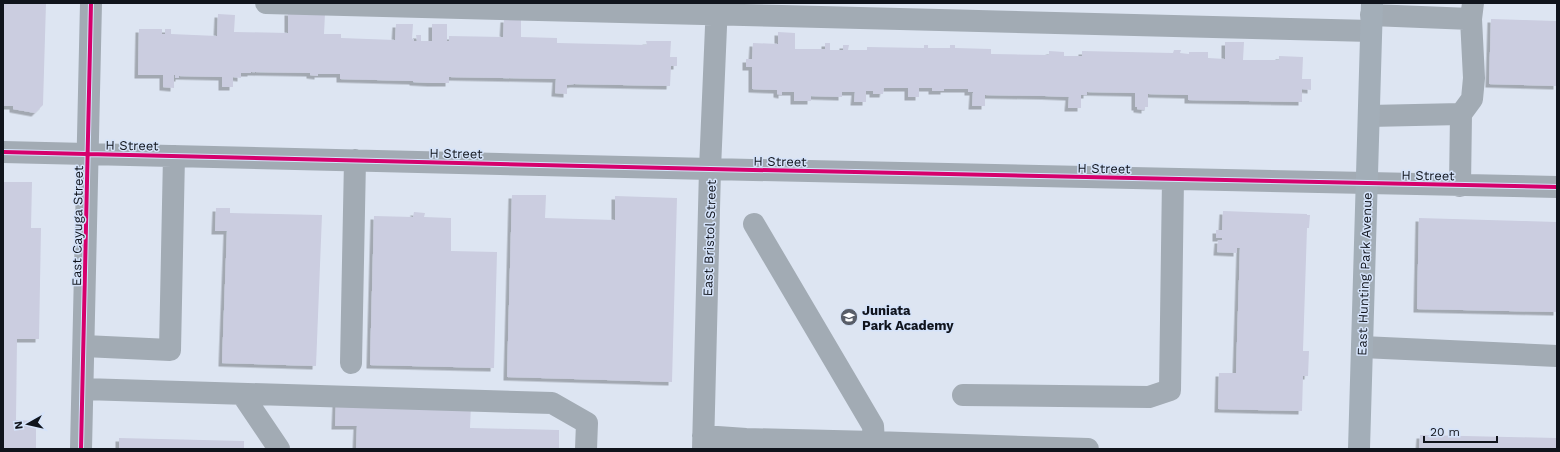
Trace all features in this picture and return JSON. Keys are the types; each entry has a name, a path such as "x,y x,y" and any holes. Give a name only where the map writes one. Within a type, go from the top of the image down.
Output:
{"main road":[{"name":"East Hunting Park Avenue","path":"1359,449 1372,16"}],"street":[{"name":"East Cayuga Street","path":"81,449 91,3"},
{"path":"266,3 1372,16 1447,10 1472,11 1474,78 1472,99 1461,114 1460,186"},
{"name":"East Bristol Street","path":"703,443 710,169 717,9"},
{"path":"1369,116 1461,114"},
{"name":"H Street","path":"3,152 1557,188"},
{"path":"84,346 170,350 174,156"},
{"path":"350,363 355,160"},
{"path":"963,395 1149,398 1170,390 1173,179"},
{"path":"754,224 873,426 872,446"},
{"path":"1362,347 1557,356"},
{"path":"83,389 552,403 587,424 586,449"},
{"path":"242,394 279,449"},
{"path":"703,443 746,439 872,446 1088,449"}],"building":[{"path":"3,3 46,3 43,105 35,113 13,109 13,106 3,106"},
{"path":"288,12 325,13 324,34 341,34 341,38 395,40 396,24 413,24 412,39 414,39 414,41 417,41 416,35 421,35 421,41 432,41 432,24 447,24 447,41 449,41 449,36 503,37 504,19 521,19 521,37 557,38 557,43 647,45 646,41 671,41 670,57 677,57 677,66 671,66 670,86 574,84 567,85 567,94 555,93 556,79 449,77 449,83 431,83 413,81 340,79 340,74 318,74 318,76 310,75 310,73 251,72 241,73 241,78 233,77 233,87 222,87 222,77 179,76 179,78 175,78 174,75 174,88 163,87 163,75 138,75 139,29 162,29 162,34 165,34 165,29 171,29 171,34 217,36 218,14 235,15 234,32 288,33"},
{"path":"1491,19 1557,21 1557,86 1489,84"},
{"path":"778,32 795,33 795,49 825,49 825,43 830,43 830,50 843,50 843,45 849,45 848,50 867,50 867,47 924,48 924,45 928,45 928,48 950,48 950,45 955,45 955,48 991,49 991,54 1049,55 1049,51 1064,52 1064,56 1082,56 1082,51 1173,53 1174,50 1181,50 1180,53 1189,54 1189,52 1208,52 1208,58 1225,59 1225,42 1244,42 1243,60 1279,60 1279,56 1303,57 1302,79 1311,79 1311,90 1302,89 1302,102 1188,100 1188,95 1148,94 1148,107 1145,107 1145,110 1137,109 1137,107 1135,107 1135,93 1087,92 1087,95 1081,95 1081,108 1068,108 1069,97 1045,96 985,95 985,106 972,106 973,92 968,92 968,89 944,89 944,91 932,91 932,88 919,88 919,97 908,97 908,88 884,88 883,94 873,94 873,91 866,91 866,102 854,102 855,92 842,92 842,97 811,96 811,101 794,101 794,92 782,92 782,95 777,94 777,90 752,89 752,67 746,67 746,59 752,59 753,43 778,44"},
{"path":"3,182 32,182 31,228 41,228 39,339 17,339 16,420 36,421 36,449 3,449"},
{"path":"512,195 546,195 545,218 615,220 615,196 677,198 672,382 507,377"},
{"path":"216,208 230,208 230,213 322,215 316,366 222,363 227,231 215,231"},
{"path":"1223,211 1310,215 1309,228 1307,228 1303,351 1309,351 1308,376 1303,376 1302,411 1218,409 1219,373 1236,373 1240,248 1237,248 1237,253 1217,252 1218,240 1222,240 1222,238 1216,238 1216,230 1222,230"},
{"path":"414,212 425,213 424,217 451,218 451,251 497,252 494,368 370,365 374,216 413,217"},
{"path":"1419,218 1557,222 1557,312 1417,309"},
{"path":"336,402 471,405 470,428 559,430 559,449 356,449 357,426 335,426"},
{"path":"1420,435 1557,438 1557,449 1419,449"},
{"path":"119,438 244,441 244,449 119,449"}],"cycle path":[{"path":"81,449 91,3"},
{"path":"3,152 1557,187"}],"place":[{"name":"Juniata Park Academy","path":"849,317"}]}
